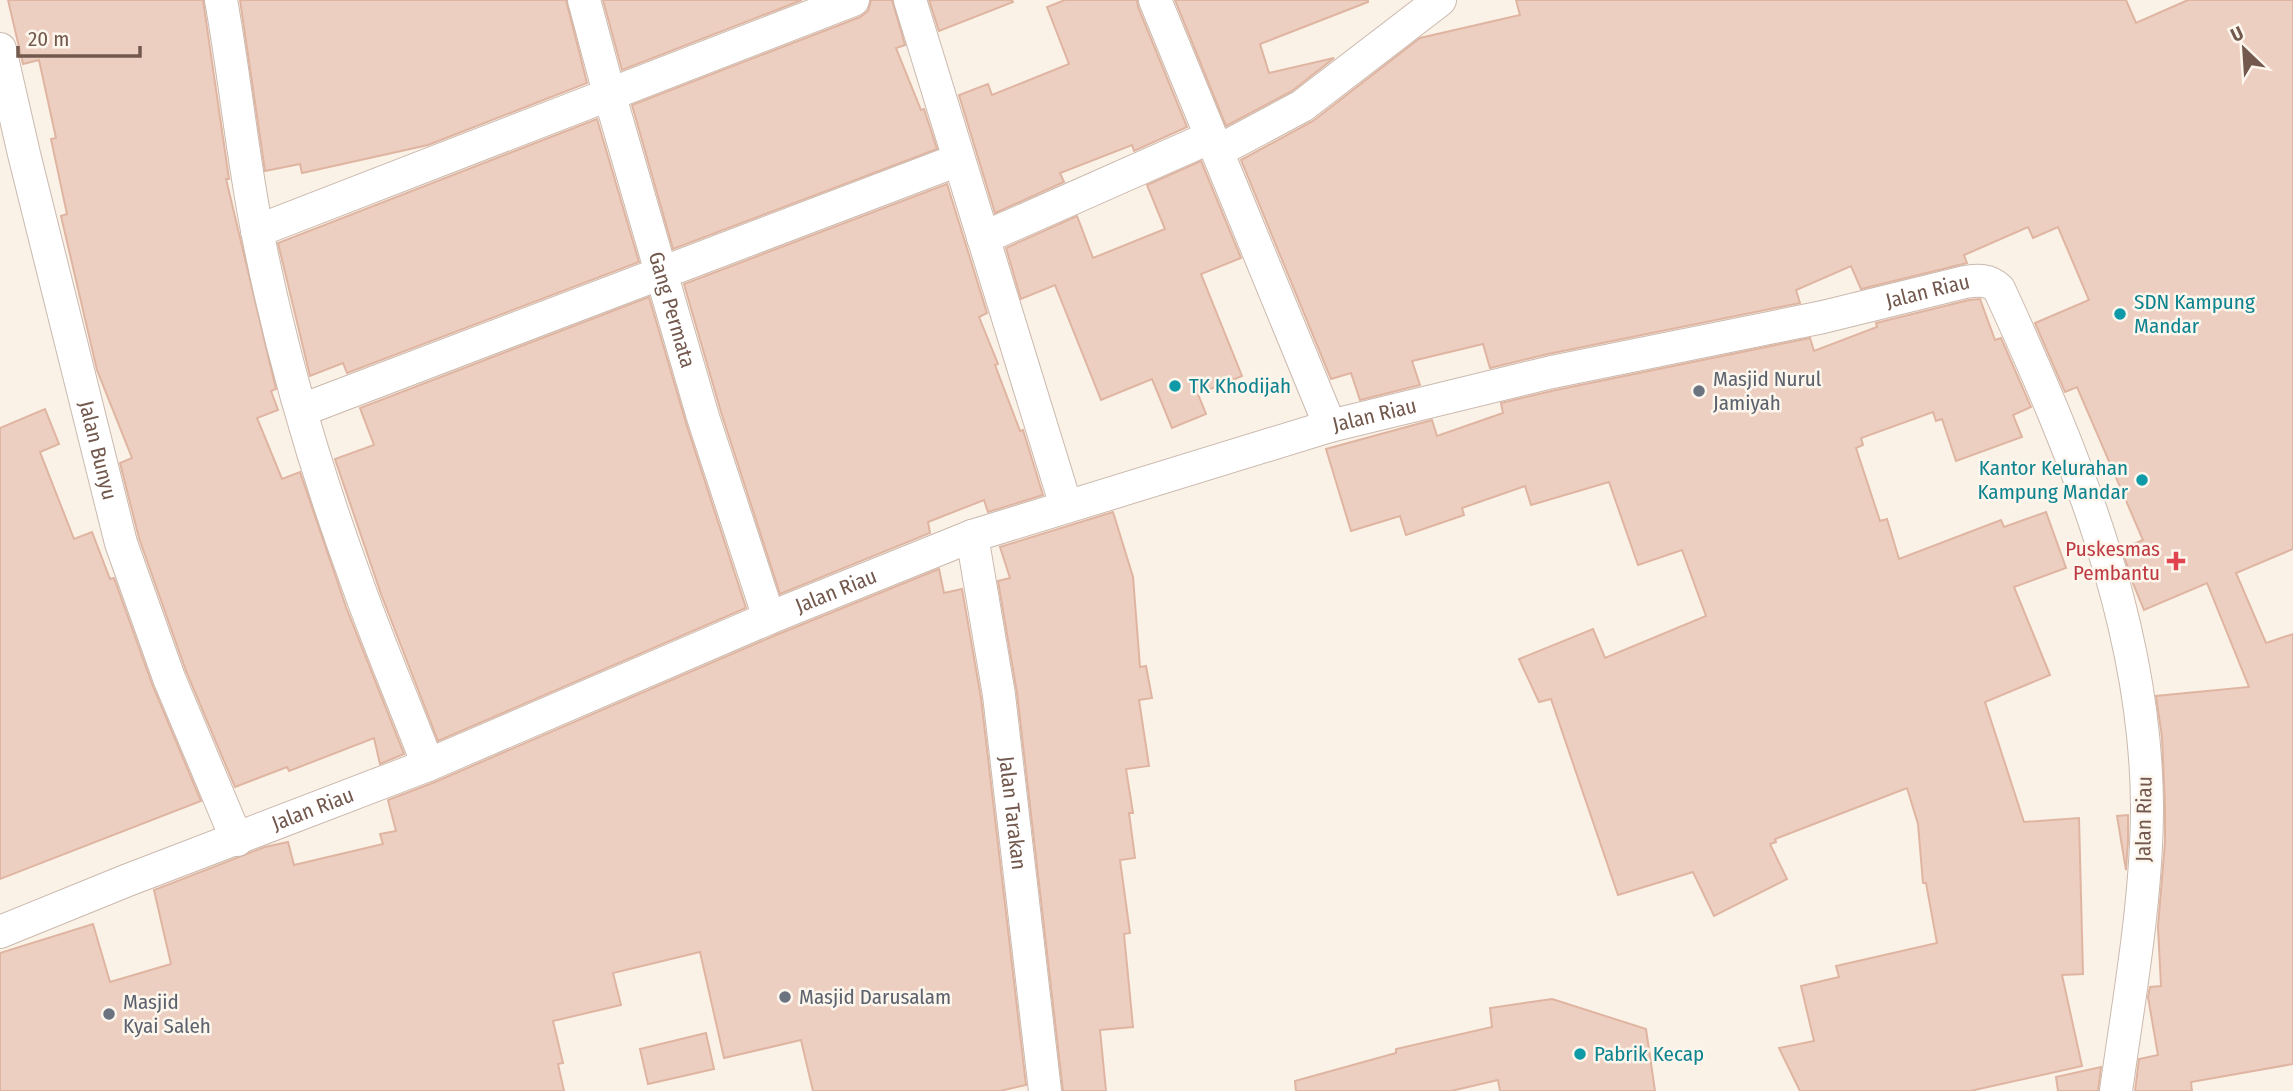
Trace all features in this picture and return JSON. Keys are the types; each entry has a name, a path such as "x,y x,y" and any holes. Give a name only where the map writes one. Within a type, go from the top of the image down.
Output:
{"street":[{"path":"221,0 257,231 278,323 327,498 428,765"},
{"name":"Gang Permata","path":"584,0 703,417 769,618"},
{"path":"257,231 853,0"},
{"path":"910,0 1066,506"},
{"path":"1155,0 1330,426"},
{"path":"983,238 1302,106 1440,0"},
{"name":"Jalan Bunyu","path":"0,49 121,543 169,678 237,840"},
{"path":"302,410 958,159"},
{"name":"Jalan Riau","path":"0,933 128,880 428,765 769,618 972,536 1330,426 1552,372 1824,317 1965,282 1984,281 1993,284 2003,299 2066,445 2107,557 2127,629 2139,695 2146,819 2140,921 2116,1091"},
{"name":"Jalan Tarakan","path":"972,536 999,695 1045,1091"}],"building":[{"path":"8,0 203,0 229,179 226,179 276,389 271,391 278,410 257,418 282,479 300,472 346,607 404,754 380,764 374,738 289,771 287,767 235,787 186,671 139,538 120,463 132,458 97,370 61,216 67,214 51,139 56,138 39,60 23,64"},
{"path":"240,0 566,0 587,83 428,145 302,173 300,164 265,171"},
{"path":"603,0 802,0 622,70"},
{"path":"871,0 892,0 905,45 896,48 921,110 924,109 937,149 673,249 632,105 860,17 868,11"},
{"path":"929,0 1012,0 1013,2 939,31"},
{"path":"1065,0 1137,0 1187,127 1134,151 1132,145 1060,173 1064,182 995,213 959,95 988,84 992,95 1069,64 1047,7"},
{"path":"1175,0 1368,2 1260,44 1269,73 1334,58 1292,91 1226,126"},
{"path":"1516,0 2126,0 2136,23 2188,0 2293,0 2293,549 2236,573 2266,643 2293,634 2293,1064 2191,1082 2192,1091 2135,1091 2139,1059 2158,1055 2148,997 2150,987 2161,986 2158,927 2165,842 2162,737 2156,696 2249,687 2207,583 2144,610 2122,549 2143,540 2077,387 2065,392 2035,323 2089,300 2058,227 2033,238 2028,227 1964,255 1967,263 1861,289 1851,266 1796,290 1800,303 1490,368 1483,344 1412,361 1420,385 1360,400 1351,373 1331,379 1241,160 1313,121 1420,38 1520,15"},
{"path":"597,119 639,262 347,373 343,363 310,376 278,243"},
{"path":"1201,161 1241,258 1201,274 1242,376 1198,394 1206,414 1172,428 1152,379 1101,400 1055,285 1021,299 1006,248 1077,216 1093,258 1165,229 1147,185"},
{"path":"947,184 987,313 979,317 1020,431 1023,430 1043,495 988,512 984,500 928,522 930,533 780,594 721,412 684,284"},
{"path":"649,297 686,423 746,608 438,741 381,594 335,459 374,445 360,408"},
{"path":"1980,299 1995,340 2001,338 2031,407 2013,415 2022,437 1956,461 1942,419 1936,421 1933,412 1861,438 1863,445 1856,448 1880,521 1887,519 1899,559 2001,520 2004,527 2046,512 2066,568 2014,587 2050,675 1985,702 2024,822 2079,818 2083,974 2062,975 2082,1066 1970,1091 1800,1091 1779,1048 1814,1041 1801,986 1839,977 1836,966 1937,943 1926,883 1923,883 1918,824 1907,788 1775,839 1776,842 1770,844 1787,879 1714,916 1693,872 1618,895 1551,699 1539,702 1519,659 1593,629 1605,658 1706,616 1682,550 1638,565 1609,482 1531,505 1525,486 1462,508 1464,515 1406,535 1400,516 1351,531 1326,449 1432,420 1437,436 1503,413 1501,403 1810,338 1814,351 1877,327 1876,323"},
{"path":"45,409 59,444 40,452 74,539 92,532 110,579 114,578 152,684 201,801 0,879 0,428"},
{"path":"1113,512 1133,577 1140,667 1146,666 1152,698 1139,700 1149,766 1126,769 1133,813 1129,813 1135,858 1120,860 1130,933 1124,934 1133,1027 1100,1030 1106,1091 1063,1091 1017,693 998,581 1010,578 1000,547"},
{"path":"939,569 944,593 962,589 981,698 1026,1085 1000,1091 813,1091 801,1040 724,1058 700,952 613,973 621,1005 553,1021 563,1063 558,1064 564,1091 0,1091 0,953 93,924 110,982 171,964 154,890 265,847 288,842 294,865 383,844 380,834 396,831 388,800 776,635"},
{"path":"2128,815 2128,841 2126,870 2117,816"},
{"path":"1552,999 1646,1029 1655,1091 1500,1091 1498,1080 1451,1091 1296,1091 1295,1081 1396,1053 1396,1049 1492,1027 1490,1008"},
{"path":"706,1033 714,1069 648,1084 640,1049"},
{"path":"2101,1067 2098,1091 2058,1091 2056,1077"}],"place":[{"name":"SDN Kampung Mandar","path":"2120,314"},
{"name":"TK Khodijah","path":"1175,386"},
{"name":"Masjid Nurul Jamiyah","path":"1699,391"},
{"name":"Kantor Kelurahan Kampung Mandar","path":"2142,480"},
{"name":"Puskesmas Pembantu","path":"2176,561"},
{"name":"Masjid Darusalam","path":"785,997"},
{"name":"Masjid Kyai Saleh","path":"109,1014"},
{"name":"Pabrik Kecap","path":"1580,1054"}]}
